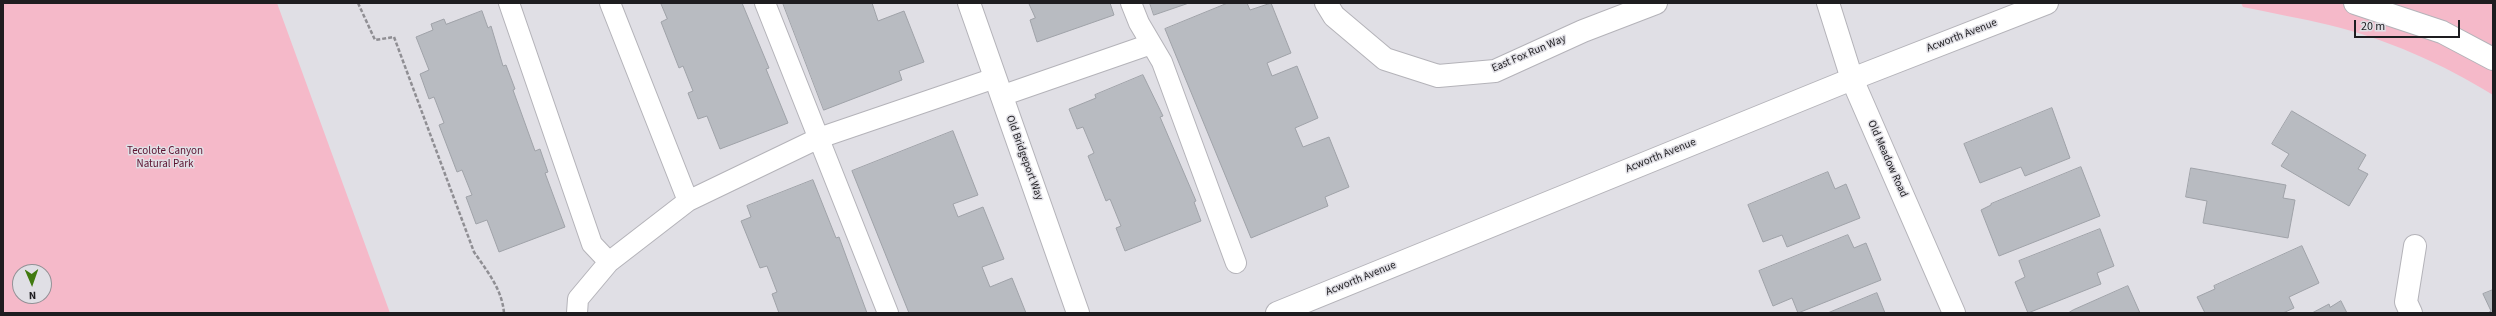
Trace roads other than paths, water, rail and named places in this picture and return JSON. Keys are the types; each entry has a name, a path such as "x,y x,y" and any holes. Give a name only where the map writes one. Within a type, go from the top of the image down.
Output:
{"street":[{"name":"Old Bridgeport Way","path":"969,3 1078,313"},
{"name":"East Fox Run Way","path":"1326,3 1334,16 1385,59 1438,76 1495,71 1583,31 1656,3"},
{"name":"Old Meadow Road","path":"1828,3 1852,79 1954,313"},
{"name":"Acworth Avenue","path":"1277,313 1852,79 2047,3"},
{"path":"2354,3 2442,32 2493,60"},
{"path":"2411,313 2406,302 2416,246"}],"lane":[{"path":"509,3 592,244 609,262"},
{"path":"610,3 688,201"},
{"path":"765,3 888,313"},
{"path":"1131,3 1139,22 1162,62 1236,263"},
{"path":"577,313 578,299 609,262 688,201 819,138 1151,44"}],"park label":[{"name":"Tecolote Canyon Natural Park","path":"165,158"}]}
